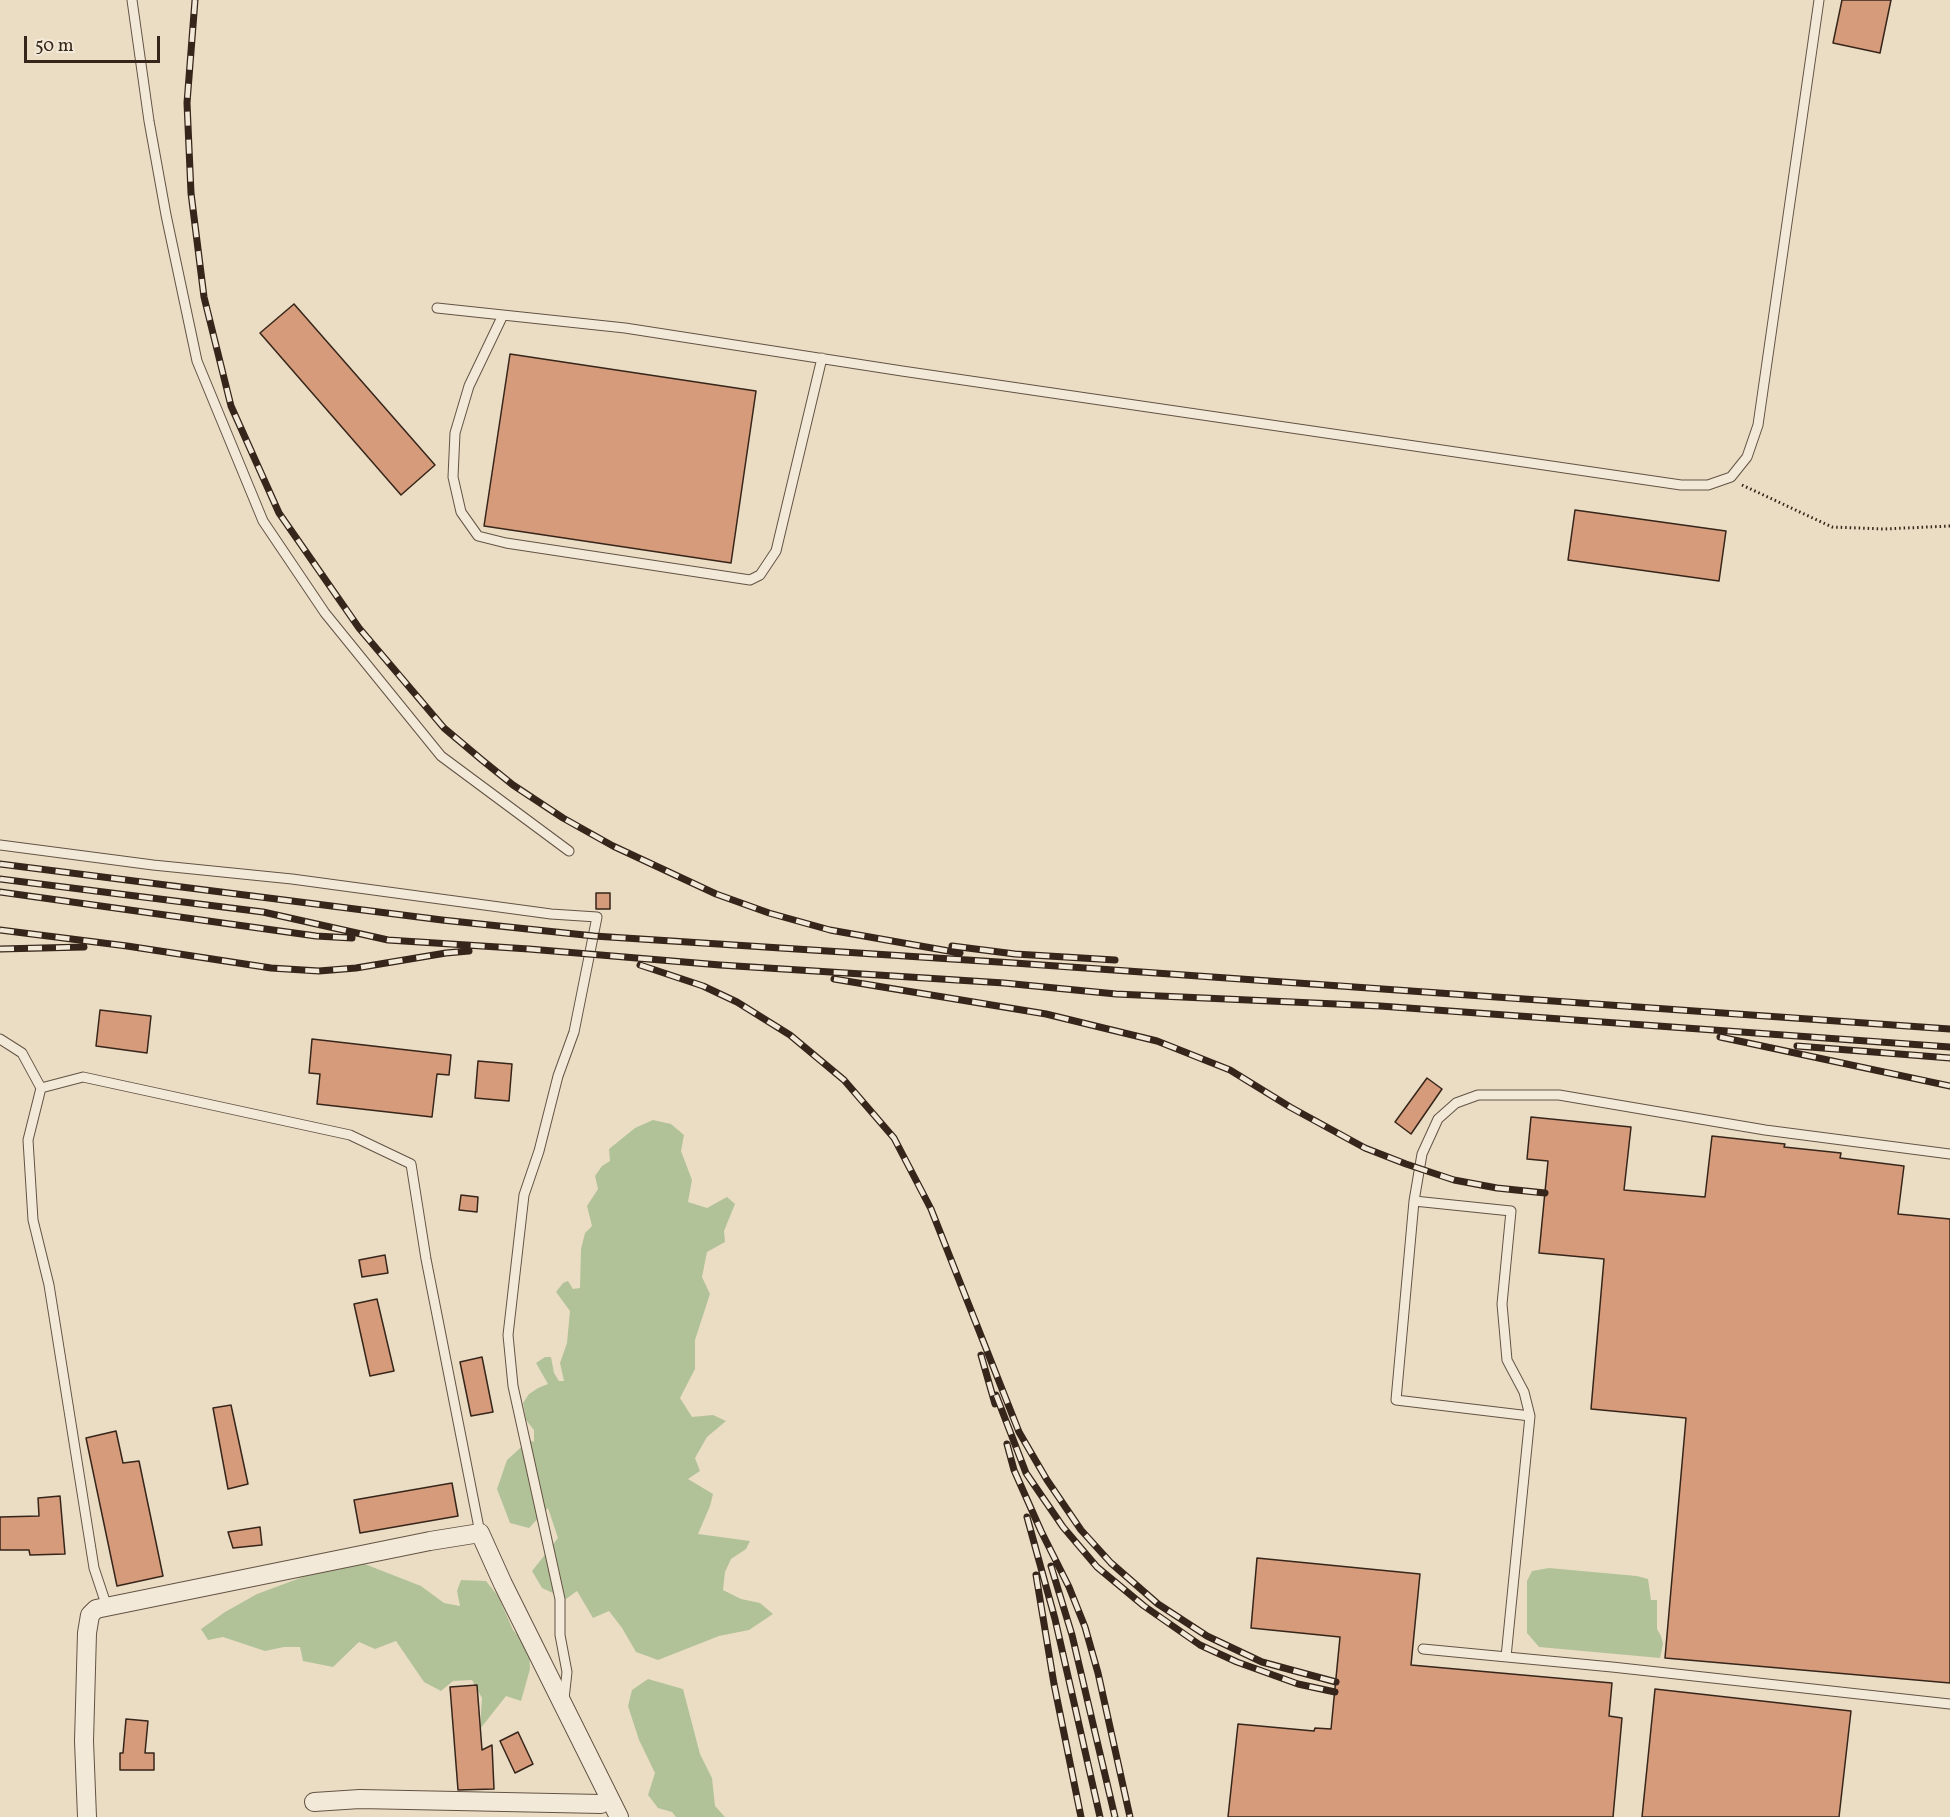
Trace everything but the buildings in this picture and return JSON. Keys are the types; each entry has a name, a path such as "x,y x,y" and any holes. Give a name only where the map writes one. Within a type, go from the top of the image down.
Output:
{"street":[{"path":"87,1817 84,1741 87,1633 90,1615 96,1609 430,1541 480,1533 619,1817"},
{"path":"314,1802 360,1799 601,1804 609,1797"}],"lane":[{"path":"132,0 149,121 197,361 263,521 325,613 441,756 569,851"},
{"path":"437,308 625,328 1681,485 1708,485 1731,477 1747,456 1758,425 1819,0"},
{"path":"503,315 469,386 455,433 453,477 461,513 478,536 506,543 750,580 760,575 776,551 822,358"},
{"path":"0,845 153,865 292,879 551,914 597,917 574,1032 558,1076 539,1151 524,1195 508,1335 513,1386 560,1599 560,1635 567,1672 563,1705"},
{"path":"0,1040 22,1053 41,1088 28,1140 33,1220 49,1285 94,1568 107,1607"},
{"path":"41,1088 83,1077 350,1135 411,1164 426,1259 480,1533"},
{"path":"1530,1416 1396,1400 1414,1201 1422,1154 1438,1119 1456,1103 1478,1095 1559,1095 1765,1130 1950,1154"},
{"path":"1414,1201 1511,1211 1502,1304 1507,1360 1524,1392 1530,1416 1506,1657"},
{"path":"1424,1649 1950,1704"}],"path":[{"path":"1731,477 1745,488 1832,527 1884,529 1950,526"}],"green space":[{"path":"653,1120 671,1124 684,1135 681,1151 692,1180 688,1202 707,1208 727,1197 735,1204 724,1231 725,1242 707,1252 702,1277 710,1294 695,1340 695,1369 680,1398 692,1417 713,1415 726,1421 707,1437 695,1458 700,1471 688,1479 713,1494 698,1534 750,1541 746,1549 731,1559 725,1572 723,1590 741,1599 760,1603 773,1614 749,1630 719,1636 658,1660 636,1652 609,1611 593,1618 577,1591 566,1599 542,1588 532,1571 558,1538 548,1508 529,1528 510,1523 497,1489 507,1460 529,1440 534,1442 534,1430 526,1420 523,1403 529,1394 548,1384 536,1363 545,1357 551,1357 554,1373 559,1381 564,1381 560,1363 567,1343 570,1311 556,1292 563,1283 568,1281 573,1289 580,1288 581,1249 585,1233 592,1226 587,1206 598,1189 595,1176 602,1166 610,1161 609,1149 635,1128"},
{"path":"362,1563 421,1586 444,1603 460,1606 457,1591 461,1580 486,1581 498,1596 513,1630 529,1648 530,1669 521,1701 506,1696 480,1729 482,1698 472,1680 453,1681 441,1691 424,1682 396,1641 375,1649 359,1642 333,1667 303,1661 300,1647 284,1647 265,1651 223,1637 208,1640 201,1629 257,1594 319,1571"},
{"path":"1549,1568 1648,1579 1651,1600 1657,1600 1657,1629 1663,1644 1660,1658 1539,1647 1527,1633 1527,1581 1532,1571"},
{"path":"648,1679 683,1689 700,1754 712,1778 715,1806 725,1817 676,1817 672,1812 658,1808 648,1795 655,1773 639,1740 628,1706 632,1690"}],"railway":[{"path":"195,0 187,103 191,193 204,297 231,406 279,513 359,628 444,728 513,785 563,818 613,846 716,894 769,913 830,930 960,953"},
{"path":"0,864 442,920 594,936 1014,963 1950,1029"},
{"path":"0,879 263,912 388,940 720,965 1004,983 1116,994 1380,1006 1950,1047"},
{"path":"0,892 316,936 352,938"},
{"path":"0,930 271,968 319,971 356,968 469,951"},
{"path":"952,946 1015,954 1115,960"},
{"path":"0,949 84,947"},
{"path":"640,965 703,986 737,1002 790,1035 844,1080 894,1138 931,1209 1019,1432 1047,1480 1081,1530 1111,1563 1158,1604 1207,1636 1262,1662 1336,1682"},
{"path":"834,979 1046,1014 1157,1041 1230,1070 1290,1107 1365,1148 1454,1180 1497,1188 1545,1193"},
{"path":"1720,1037 1950,1086"},
{"path":"1797,1046 1950,1058"},
{"path":"981,1355 995,1404"},
{"path":"996,1395 1026,1473 1063,1527 1097,1567 1144,1606 1200,1645 1237,1662 1298,1684 1335,1692"},
{"path":"1007,1444 1014,1470 1069,1587 1085,1627 1098,1673 1130,1817"},
{"path":"1027,1517 1055,1619 1100,1817"},
{"path":"1051,1566 1072,1635 1115,1817"},
{"path":"1036,1575 1054,1684 1081,1817"}]}
